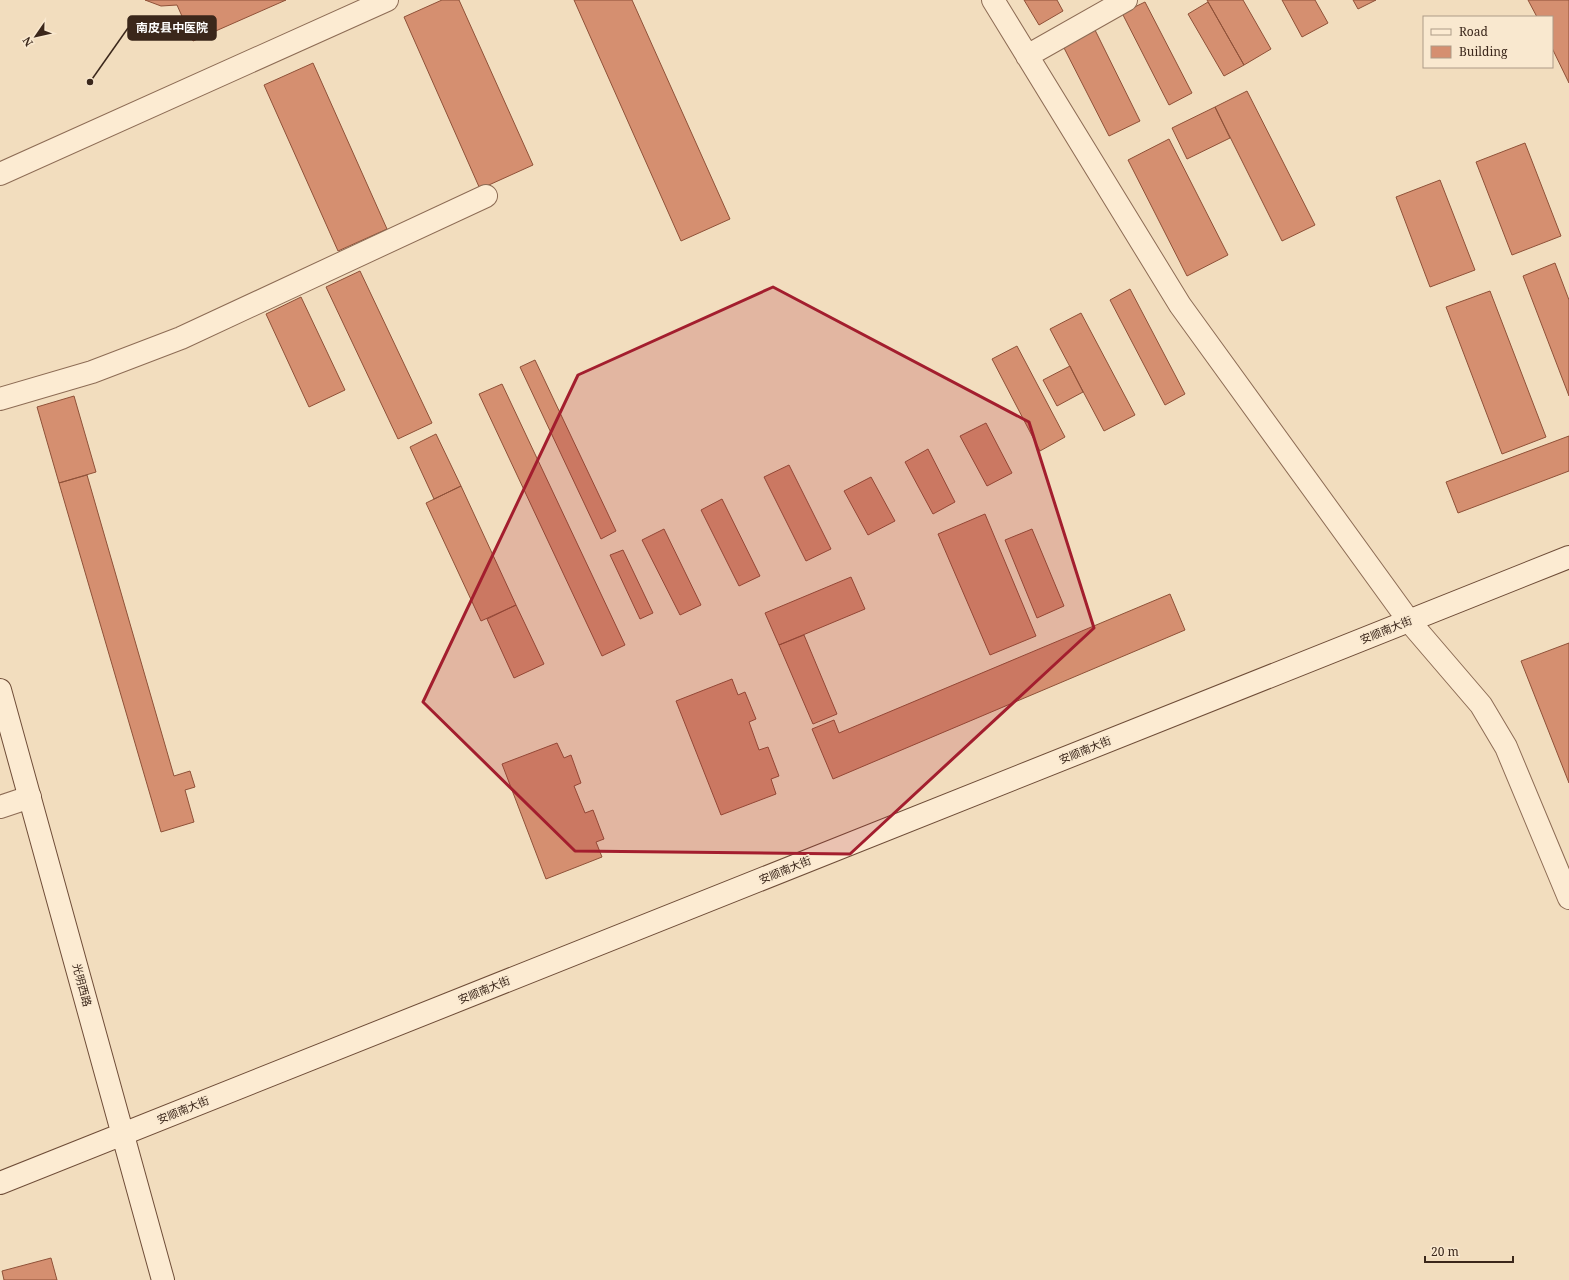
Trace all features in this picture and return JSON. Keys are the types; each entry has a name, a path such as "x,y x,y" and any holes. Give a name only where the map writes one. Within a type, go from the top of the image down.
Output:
{"street":[{"path":"0,174 387,0"},
{"path":"993,0 1180,305 1409,621 1481,705 1506,747 1569,898"},
{"path":"1027,56 1126,0"},
{"path":"0,399 92,372 181,338 486,196"},
{"name":"安顺南大街","path":"0,1183 1569,557"},
{"name":"光明西路","path":"0,690 163,1280"},
{"path":"0,807 30,797"}],"highlighted area":[{"path":"773,287 1029,422 1094,628 850,854 575,851 423,702 578,375"}],"building":[{"path":"145,0 286,0 193,41 177,5 161,6"},
{"path":"442,0 459,0 533,165 480,189 404,17"},
{"path":"574,0 632,0 730,219 681,241"},
{"path":"1024,0 1057,0 1063,11 1039,25"},
{"path":"1207,0 1243,0 1271,49 1244,65"},
{"path":"1282,0 1315,0 1328,23 1302,37"},
{"path":"1353,0 1376,0 1358,9"},
{"path":"1528,0 1569,0 1569,83 1553,50 1553,16 1536,16"},
{"path":"1145,2 1192,93 1169,105 1122,13"},
{"path":"1208,2 1244,65 1224,76 1188,14"},
{"path":"1094,28 1140,121 1109,136 1062,44"},
{"path":"313,63 387,229 338,251 264,85"},
{"path":"1247,91 1315,225 1282,241 1215,107"},
{"path":"1215,107 1230,138 1187,159 1172,128"},
{"path":"1169,139 1228,255 1187,276 1128,160"},
{"path":"1525,143 1561,236 1512,255 1476,162"},
{"path":"1440,180 1475,270 1430,287 1396,197"},
{"path":"1555,263 1569,300 1569,396 1523,276"},
{"path":"360,271 432,423 398,439 326,287"},
{"path":"1130,289 1185,394 1165,405 1110,300"},
{"path":"1490,291 1546,437 1502,454 1446,307"},
{"path":"301,297 345,390 309,407 266,314"},
{"path":"1081,313 1135,415 1104,431 1050,329"},
{"path":"1017,346 1065,437 1040,451 992,359"},
{"path":"535,360 616,531 601,539 520,367"},
{"path":"1070,366 1083,392 1057,406 1043,380"},
{"path":"502,384 625,645 602,656 479,394"},
{"path":"74,396 96,472 59,483 37,407"},
{"path":"986,423 1012,473 987,486 960,436"},
{"path":"436,434 461,486 434,499 410,447"},
{"path":"1569,436 1569,471 1458,513 1446,482"},
{"path":"928,449 955,502 933,514 905,462"},
{"path":"789,465 831,549 806,561 764,477"},
{"path":"87,475 174,776 190,771 195,787 185,790 194,822 161,832 59,483"},
{"path":"871,477 895,521 868,535 844,491"},
{"path":"461,486 516,605 481,621 426,503"},
{"path":"722,499 760,576 739,586 701,510"},
{"path":"985,514 1036,636 990,655 938,534"},
{"path":"664,529 701,605 680,615 642,540"},
{"path":"1032,529 1064,606 1037,618 1005,540"},
{"path":"623,550 653,613 640,619 610,555"},
{"path":"851,577 865,609 779,645 765,613"},
{"path":"1170,594 1185,630 833,779 812,729 834,720 839,733"},
{"path":"516,605 544,664 514,678 487,619"},
{"path":"804,635 837,714 813,724 779,645"},
{"path":"1569,643 1569,783 1521,661"},
{"path":"732,679 738,695 745,692 756,719 749,722 759,750 768,747 779,776 771,779 776,794 721,815 676,701"},
{"path":"557,743 564,758 571,755 581,783 574,786 585,813 593,810 604,839 596,842 602,857 546,879 502,764"},
{"path":"51,1258 57,1280 4,1280 2,1271"}],"place":[{"name":"南皮县中医院","path":"90,82"}]}
